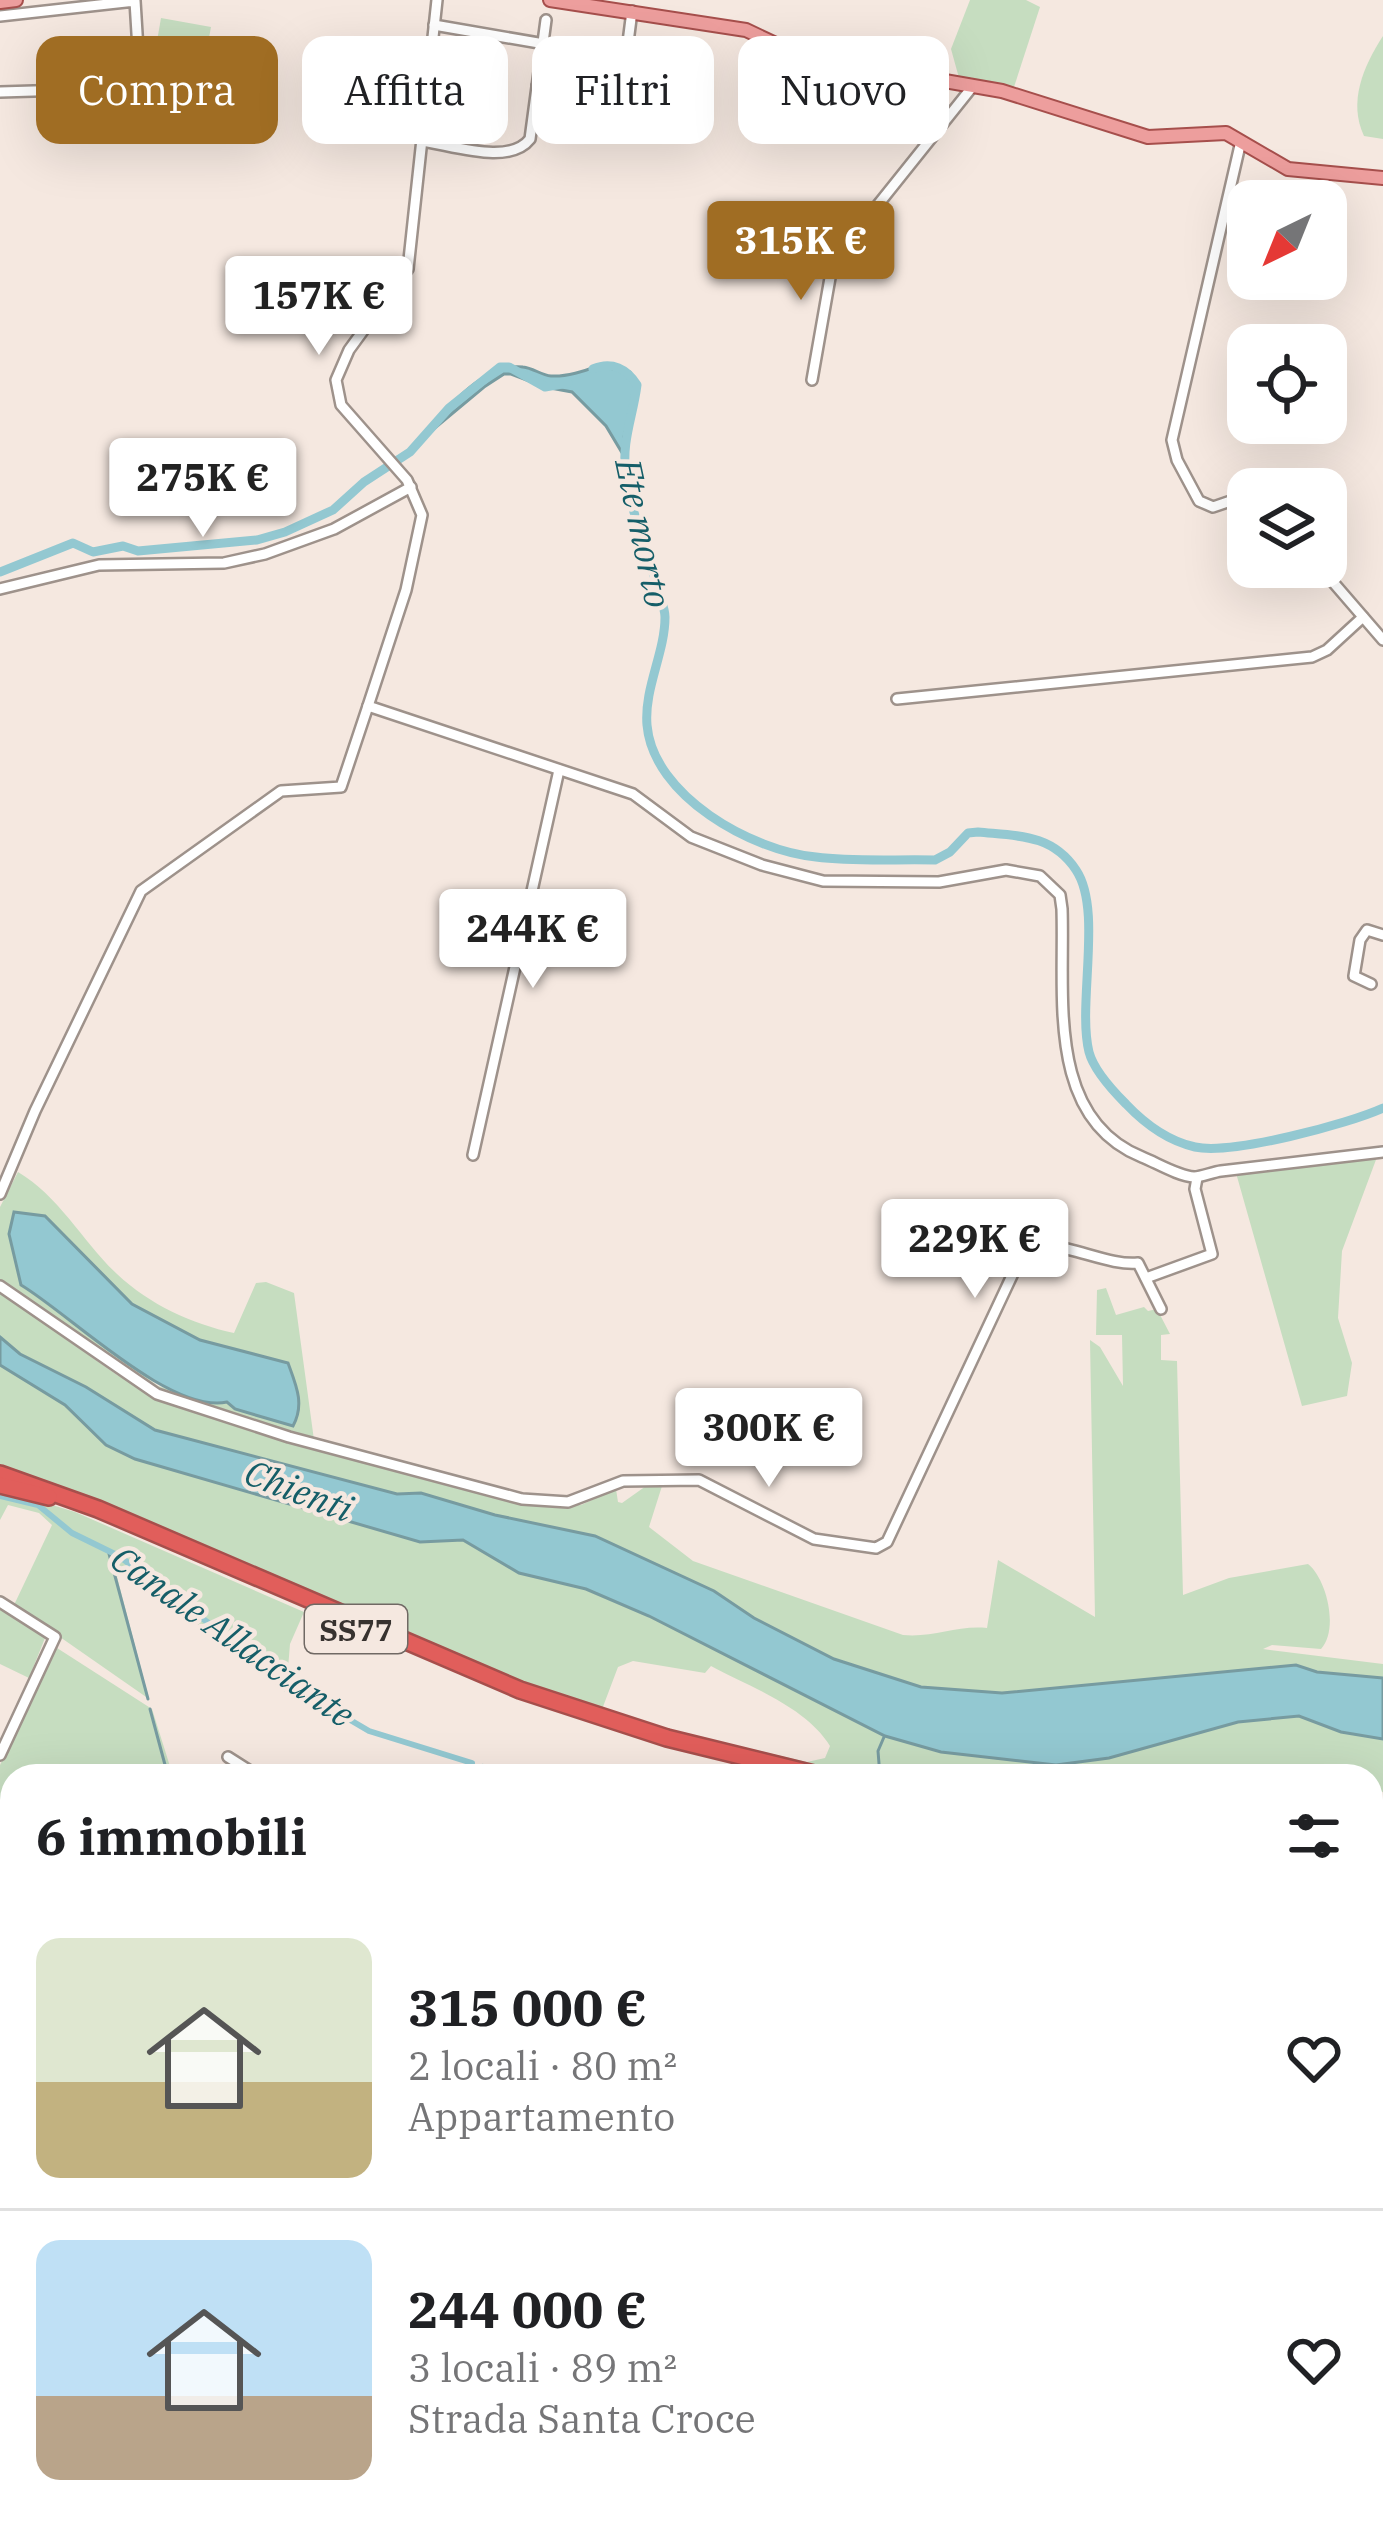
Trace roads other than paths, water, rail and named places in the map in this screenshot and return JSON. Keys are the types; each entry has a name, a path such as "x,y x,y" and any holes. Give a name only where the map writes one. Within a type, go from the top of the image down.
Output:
{"highway":[{"name":"SS77","path":"0,1477 54,1494 493,1680 671,1742 753,1764"},
{"name":"SS77","path":"671,1742 769,1764"}],"main road":[{"path":"0,2 16,0"},
{"path":"550,0 746,30 831,70 1029,97 1133,134 1161,138 1216,132 1288,169 1383,178"}],"street":[{"path":"433,36 437,0"},
{"path":"0,16 135,1 138,86 0,92"},
{"path":"629,36 632,11"},
{"path":"544,36 547,20"},
{"path":"434,26 532,42"},
{"path":"812,380 833,261 973,86"},
{"path":"450,144 517,151 530,139 532,124"},
{"path":"1227,502 1213,507 1198,501 1172,440 1241,141"},
{"path":"0,1194 141,891 281,791 341,787 418,543 422,515 409,483 341,405 336,380 349,350 408,269 422,144"},
{"path":"0,590 99,565 224,562 265,554 334,529 409,483"},
{"path":"1338,588 1383,640"},
{"path":"897,699 1312,657 1364,617"},
{"path":"368,706 633,794 706,845 823,881 939,882 1006,870 1040,876 1060,895 1067,1061 1088,1118 1104,1136 1127,1151 1197,1178 1221,1171 1383,1152"},
{"path":"473,1155 559,770"},
{"path":"1372,984 1354,976 1360,940 1367,930 1383,935"},
{"path":"1146,1278 1212,1254 1197,1178"},
{"path":"0,1286 157,1394 289,1436 522,1499 568,1502 623,1481 699,1480 803,1535 876,1548 887,1541 1024,1250 1041,1245 1138,1263 1161,1310"},
{"path":"0,1602 55,1637 0,1755"},
{"path":"228,1756 240,1764"}],"water":[{"name":"Ete morto","path":"598,366 630,372 637,385 624,456 606,426 572,392 511,374 484,387 424,437 467,390 494,372 523,367 557,376"},
{"path":"14,1212 45,1216 132,1304 200,1340 288,1363 299,1402 293,1426 235,1409 227,1402 204,1402 178,1393 121,1359 21,1285 9,1234"},
{"name":"Chienti","path":"0,1337 20,1354 86,1387 155,1430 397,1494 421,1493 495,1515 595,1536 714,1591 754,1618 834,1659 921,1687 1002,1693 1296,1665 1317,1672 1383,1678 1383,1739 1341,1732 1299,1716 1238,1722 1109,1758 1064,1764 941,1752 885,1736 649,1616 586,1589 519,1573 463,1540 420,1542 135,1459 106,1445 65,1405 0,1365"}],"waterway":[{"name":"Ete morto","path":"0,572 73,543 93,552 123,546 138,551 257,540 285,532 333,510 364,482 410,452 449,408 500,367 509,367 545,387 568,383"},
{"name":"Ete morto","path":"593,369 618,368 637,385 626,440 626,475 665,617 647,725 653,751 686,796 763,844 816,857 935,860 968,833 978,832 1033,839 1056,849 1076,870 1088,909 1086,1032 1091,1059 1133,1111 1176,1141 1195,1147 1235,1147 1318,1129 1383,1108"},
{"name":"Canale Allacciante","path":"0,1496 38,1505 72,1533 119,1556 294,1687 369,1731 472,1763"},
{"path":"108,1550 148,1699"},
{"path":"150,1709 165,1764"},
{"path":"879,1764 884,1737"}]}
